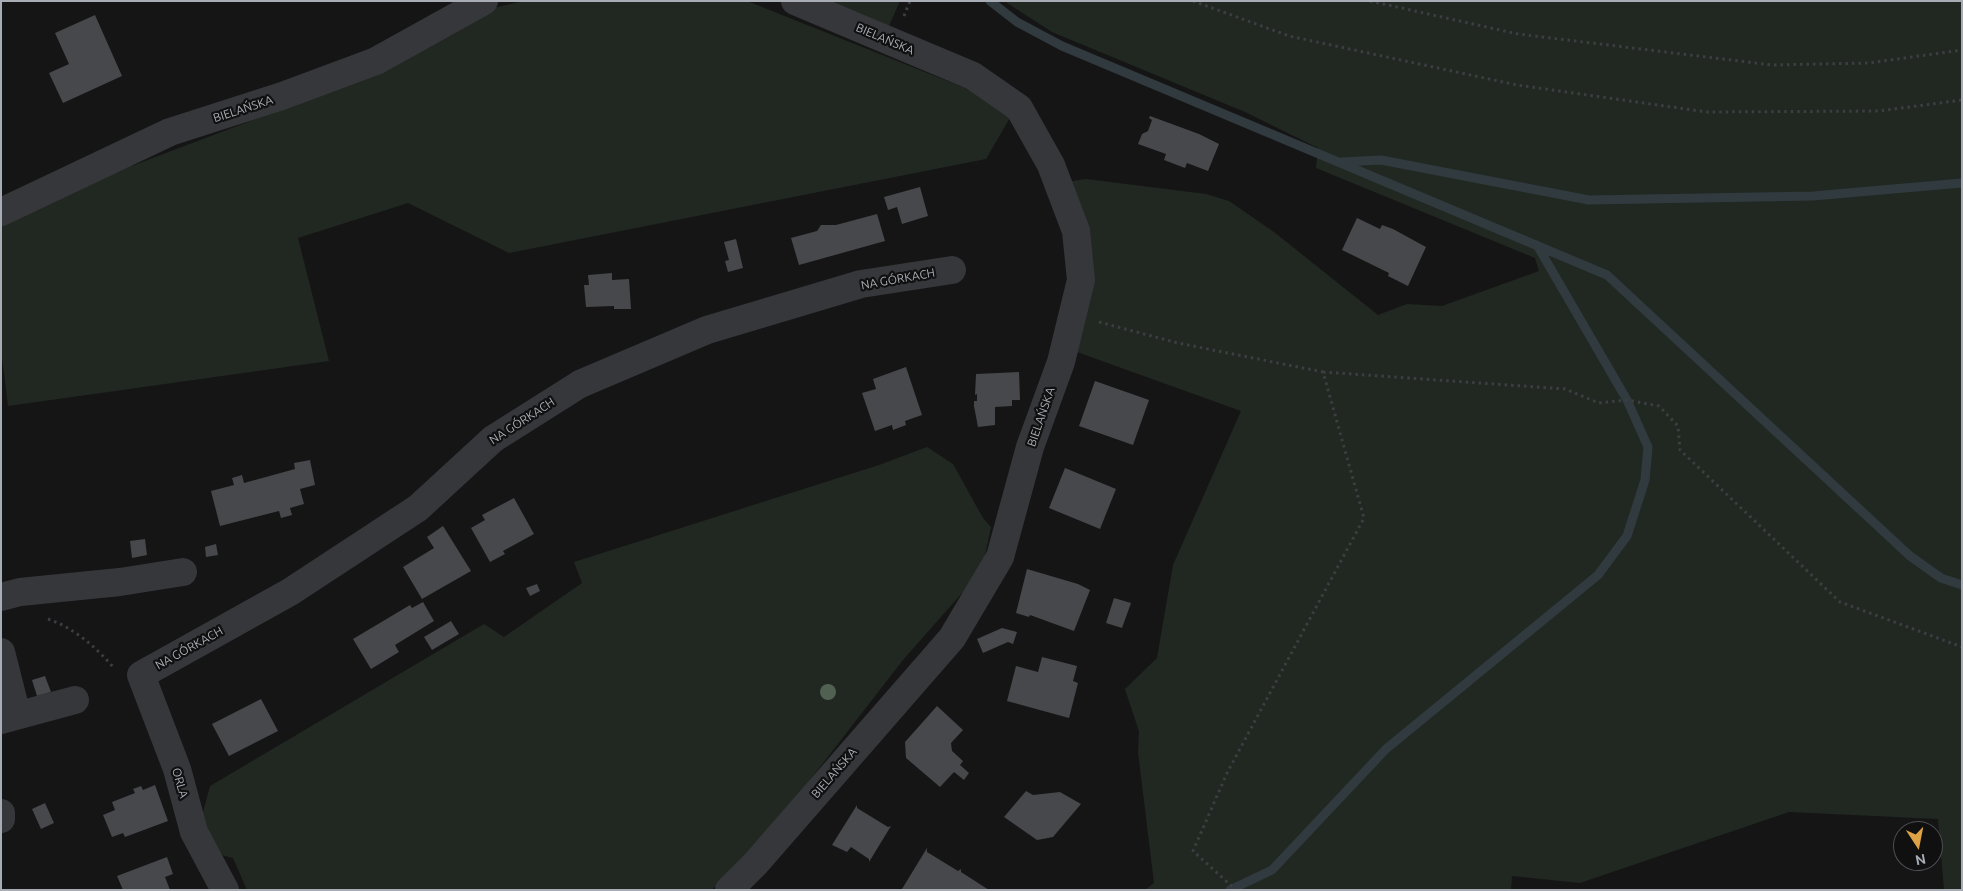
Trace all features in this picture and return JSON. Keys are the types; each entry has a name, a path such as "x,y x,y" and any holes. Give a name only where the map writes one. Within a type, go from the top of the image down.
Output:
{"street":[{"name":"BIELAŃSKA","path":"1,212 170,132 282,96 376,60 484,1"},
{"name":"BIELAŃSKA","path":"729,890 761,857 957,630 1000,557 1030,447 1061,362 1081,280 1076,231 1051,165 1019,108 973,76 796,1"},
{"name":"NA GÓRKACH","path":"130,674 290,592 418,508 493,439 580,384 708,330 861,284 952,270"},
{"path":"1,597 20,592 120,582 183,572"},
{"path":"1,652 9,718 75,700"},
{"name":"ORLA","path":"130,674 177,769 194,832 224,890"},
{"path":"1,813 1,819"}],"path":[{"path":"1193,1 1290,36 1518,86 1707,112 1879,111 1962,100"},
{"path":"1370,1 1518,34 1772,65 1869,63 1962,50"},
{"path":"1072,315 1178,343 1323,372 1565,389 1599,403 1627,400 1659,406 1678,426 1680,450 1840,602 1962,648"},
{"path":"1236,890 1193,850 1227,774 1364,518 1323,372"},
{"path":"39,617 62,624 130,674"}],"shaded area":[{"path":"524,1 747,1 980,94 1011,116 986,159 509,253 408,203 298,238 329,361 8,406 1,349 1,220 100,178 356,81 489,9"},
{"path":"822,1 900,1 888,28"},
{"path":"1004,1 1962,1 1962,890 1944,890 1943,821 1938,821 1938,819 1789,812 1580,883 1512,876 1511,890 1145,890 1154,883 1138,752 1139,731 1125,689 1157,658 1173,565 1241,411 1077,352 1066,182 1086,179 1206,194 1229,201 1274,232 1378,315 1407,304 1442,306 1539,271 1535,258 1316,168 1318,148 1245,112 1052,32"},
{"path":"927,447 953,464 983,518 991,527 984,560 970,584 903,660 782,816 712,890 247,890 233,858 213,853 200,824 210,786 484,624 504,637 582,583 574,562 879,465"}],"building":[{"path":"95,15 122,76 63,103 49,73 69,64 55,33"},
{"path":"1150,116 1199,134 1219,144 1208,171 1187,163 1185,168 1164,160 1166,154 1138,144 1142,134 1148,131 1152,120 1149,118"},
{"path":"920,187 928,216 902,224 897,207 888,210 884,197"},
{"path":"877,214 885,241 799,265 791,238 817,231 821,225 836,225"},
{"path":"1357,218 1380,229 1382,225 1393,229 1426,247 1408,286 1388,276 1389,273 1342,250"},
{"path":"736,239 743,268 728,272 725,261 729,260 724,242"},
{"path":"612,273 612,280 629,279 631,309 614,309 614,306 586,307 584,285 589,285 588,275"},
{"path":"906,367 922,415 905,421 906,425 893,430 892,425 875,431 862,393 876,389 873,379"},
{"path":"1019,372 1020,400 1012,400 1012,406 995,407 995,425 978,427 974,406 974,401 977,401 977,394 975,395 976,374"},
{"path":"1095,381 1149,400 1133,445 1079,426"},
{"path":"310,460 315,485 300,489 304,504 290,508 292,515 281,518 279,511 220,526 211,491 234,485 232,478 242,475 244,483 295,469 294,463"},
{"path":"1065,468 1116,489 1100,529 1049,508"},
{"path":"514,498 534,534 503,551 505,554 490,562 471,528 485,520 482,515"},
{"path":"443,526 471,571 422,599 403,567 434,548 427,537"},
{"path":"145,539 147,555 132,558 130,541"},
{"path":"216,544 218,555 206,557 205,547"},
{"path":"1027,569 1078,584 1090,590 1074,631 1030,615 1029,617 1016,613"},
{"path":"537,584 540,591 530,596 526,588"},
{"path":"1114,598 1131,603 1122,628 1106,623"},
{"path":"423,602 434,621 395,645 399,652 371,669 353,639 410,605 412,608"},
{"path":"451,621 459,634 432,650 424,637"},
{"path":"1002,628 1017,632 1013,644 1008,642 983,653 977,639"},
{"path":"1042,657 1077,666 1073,681 1078,683 1069,718 1007,701 1016,666 1038,672"},
{"path":"45,676 51,692 37,696 32,680"},
{"path":"261,699 278,731 229,756 212,724"},
{"path":"937,706 963,730 951,743 952,751 963,761 960,765 969,773 964,780 954,772 940,787 906,758 905,742"},
{"path":"155,785 168,821 125,837 123,833 112,837 103,815 115,810 112,802 135,793 133,789 141,786 143,790"},
{"path":"1026,791 1033,795 1060,792 1081,804 1053,837 1037,840 1004,817"},
{"path":"45,803 54,823 41,829 32,809"},
{"path":"857,805 857,808 888,827 891,826 869,862 869,859 851,847 847,852 832,845"},
{"path":"927,848 927,852 958,871 961,869 961,872 989,890 902,889"},
{"path":"167,857 173,874 165,877 170,890 123,890 117,876"}],"waterway":[{"path":"990,1 1017,22 1062,46 1607,275 1910,556 1941,578 1962,585"},
{"path":"1341,162 1381,160 1589,200 1813,196 1962,183"},
{"path":"1230,890 1272,870 1386,749 1598,575 1627,536 1645,480 1648,447 1627,400 1537,245"}]}
